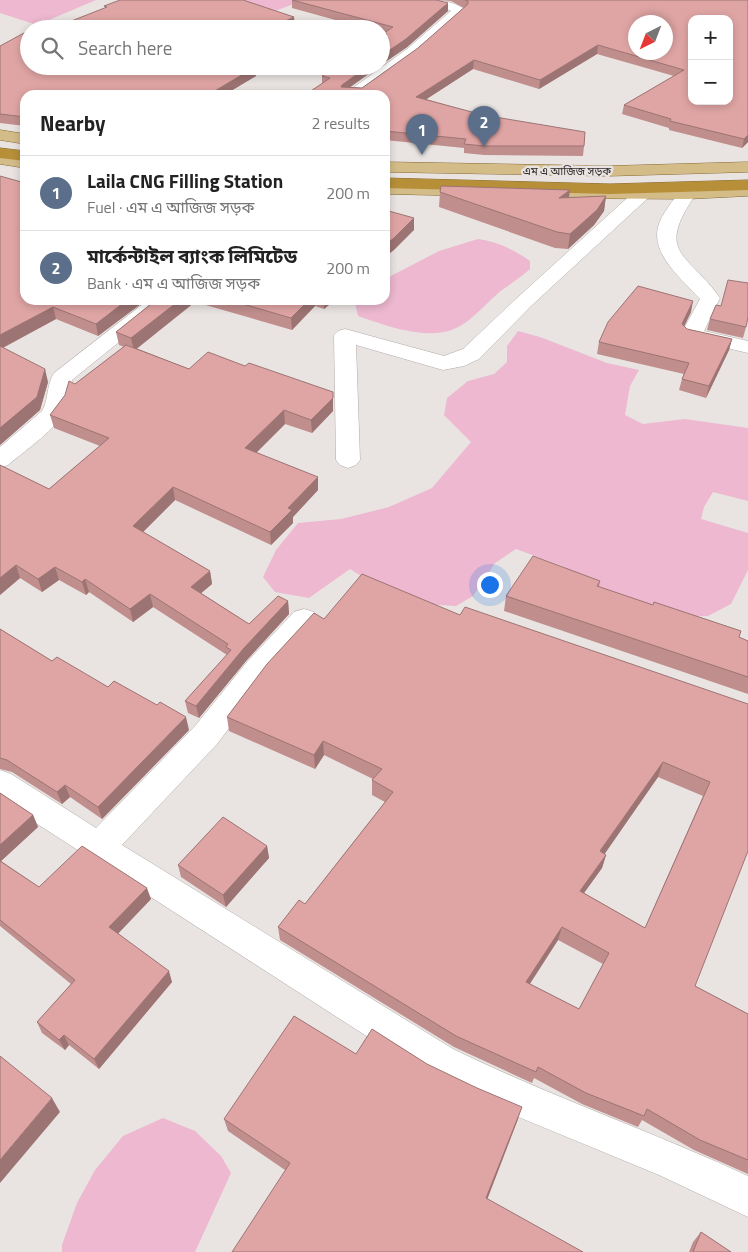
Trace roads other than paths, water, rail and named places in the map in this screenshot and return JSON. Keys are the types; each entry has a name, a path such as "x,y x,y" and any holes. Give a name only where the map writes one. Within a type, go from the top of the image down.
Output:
{"highway":[{"path":"0,141 20,144"},
{"path":"0,153 20,155"},
{"path":"390,172 607,177 748,174"},
{"path":"390,183 746,191"}],"main road":[{"path":"0,135 20,138"},
{"path":"0,159 20,162"},
{"name":"এম এ আজিজ সড়ক","path":"390,167 608,171 748,167"},
{"name":"এম এ আজিজ সড়ক","path":"390,189 642,194 746,191"}],"street":[{"path":"390,68 412,52 460,11 451,5 426,0"},
{"path":"358,90 379,75"},
{"path":"348,460 345,335 443,363 463,358 471,354 524,302 642,194"},
{"path":"687,194 677,206 666,230 670,254 710,298 692,334 748,348"},
{"path":"0,460 50,416 57,405 58,390 62,378 155,305"},
{"path":"99,847 141,806 206,734 257,670 304,619"},
{"path":"0,783 440,1062 488,1086 672,1161 748,1197"}],"place":[{"name":"মার্কেন্টাইল ব্যাংক লিমিটেড","path":"484,147"},
{"name":"Laila CNG Filling Station","path":"422,155"}]}
